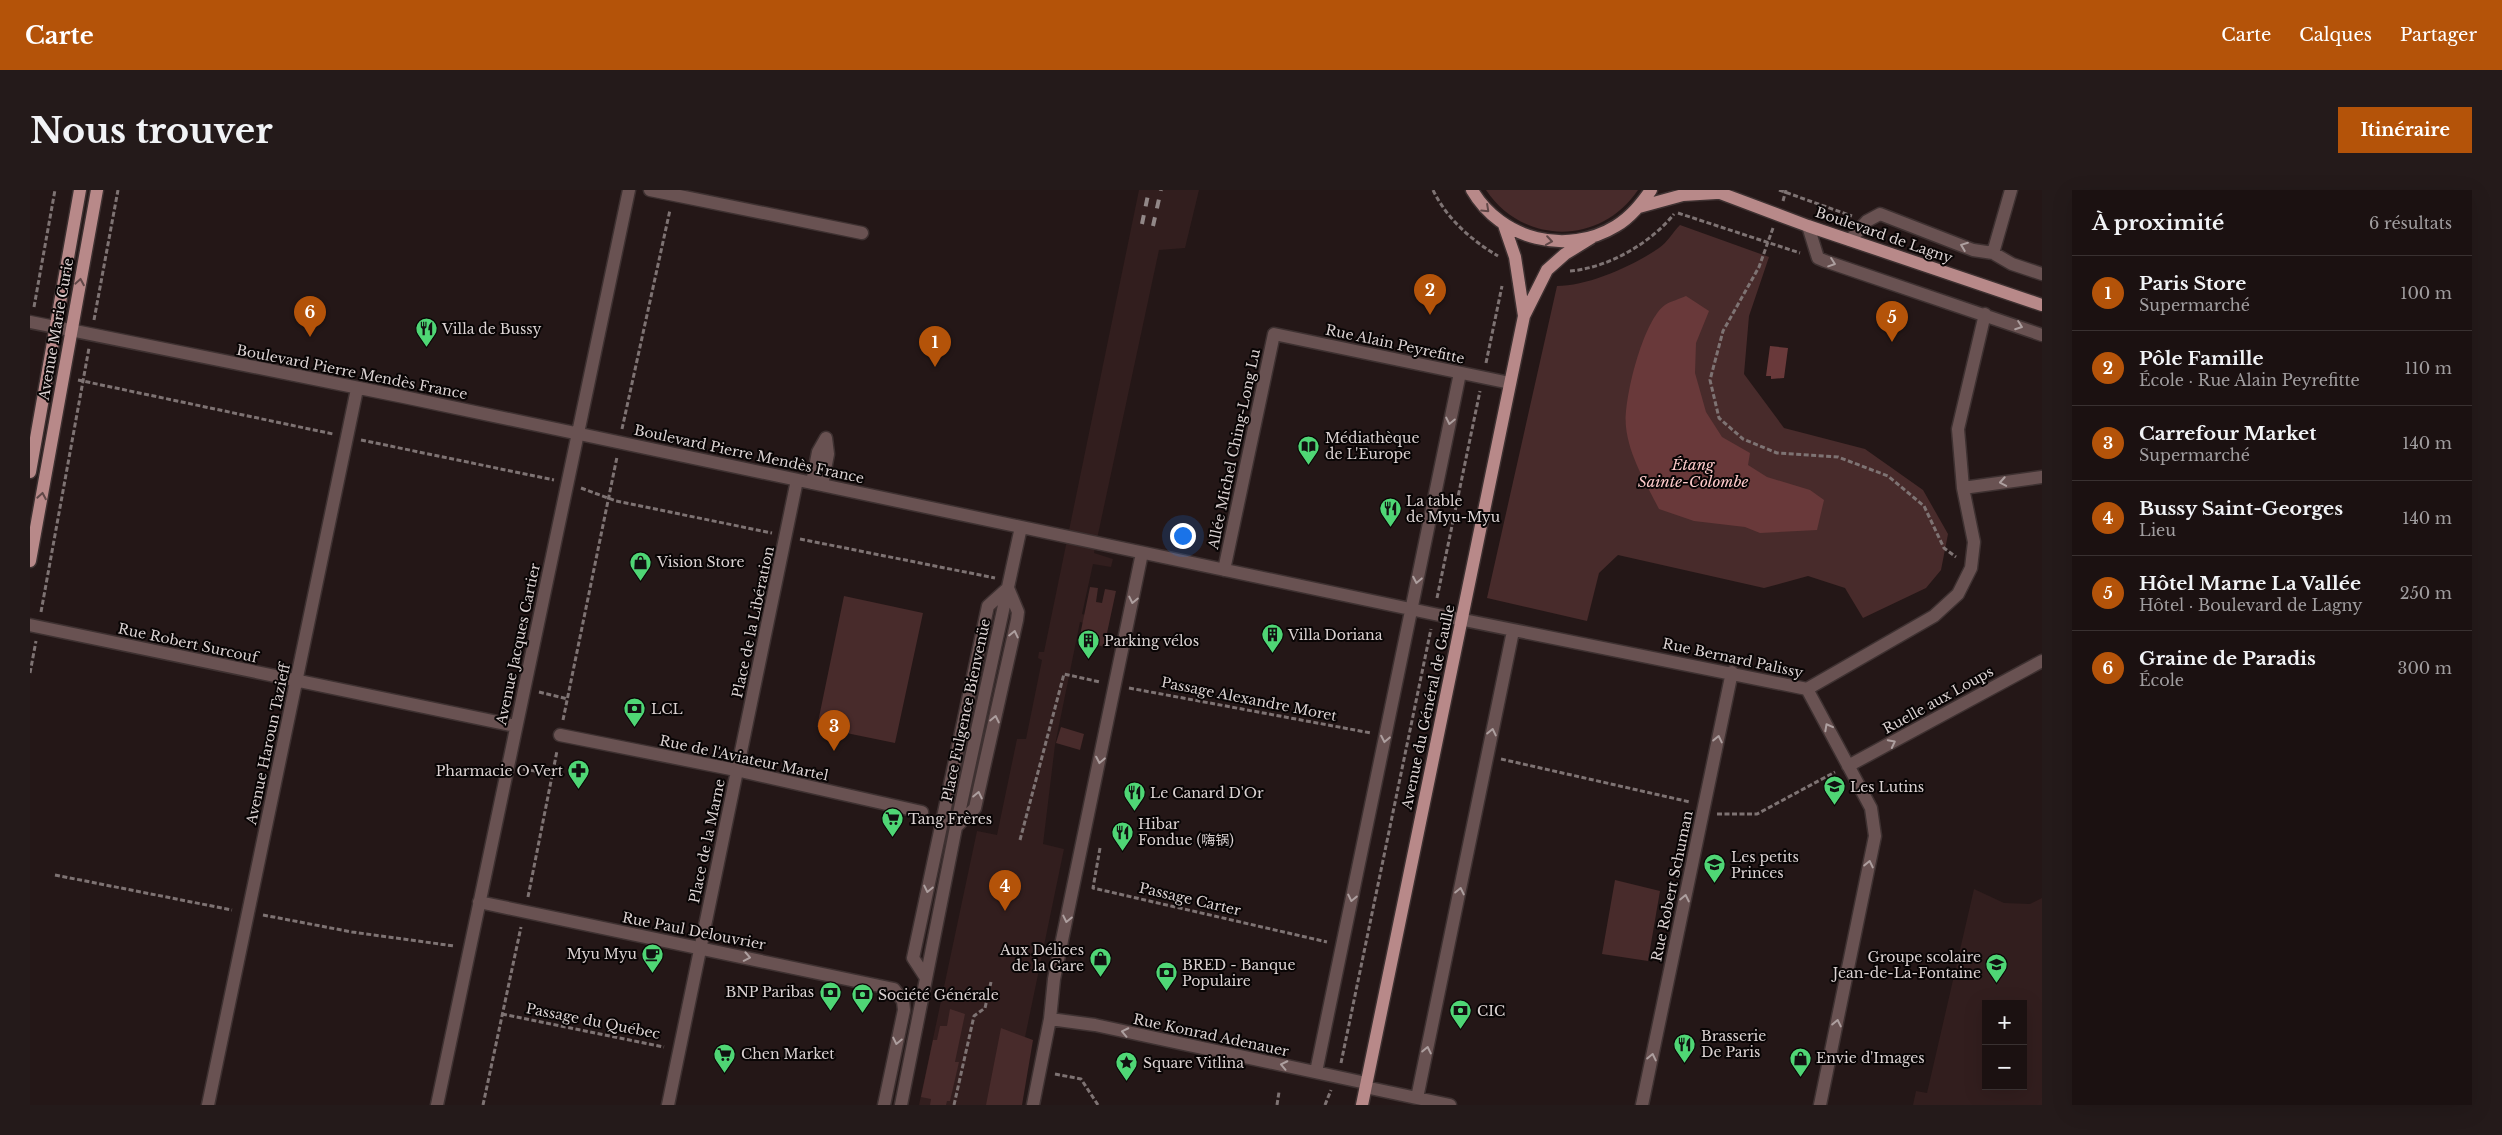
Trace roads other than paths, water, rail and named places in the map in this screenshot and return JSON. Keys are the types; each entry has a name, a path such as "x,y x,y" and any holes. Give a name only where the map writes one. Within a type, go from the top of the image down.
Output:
{"main road":[{"name":"Avenue Marie Curie","path":"30,472 80,190"},
{"name":"Avenue Marie Curie","path":"30,561 97,190"},
{"path":"1472,190 1480,203 1504,225 1531,238 1561,242 1591,238 1617,226 1639,207 1651,190"},
{"name":"Boulevard de Lagny","path":"1639,207 1683,195 1714,191 1808,226 2042,305"},
{"name":"Avenue du Général de Gaulle","path":"1504,225 1515,257 1524,316"},
{"name":"Avenue du Général de Gaulle","path":"1362,1105 1524,316 1547,270 1566,254 1591,238"}],"street":[{"name":"Avenue Jacques Cartier","path":"437,1105 629,190"},
{"path":"650,190 862,233"},
{"path":"1993,252 2011,190"},
{"path":"1850,240 1867,221 1880,214 1973,250 1993,252 2012,264 2042,274"},
{"path":"1808,226 1818,258 2042,335"},
{"name":"Rue Bernard Palissy","path":"1461,620 1732,672 1807,689 1934,616 1958,594 1970,568 1974,542 1963,488 1958,429 1985,314"},
{"name":"Boulevard Pierre Mendès France","path":"31,322 817,484 1461,620"},
{"name":"Rue Alain Peyrefitte","path":"1274,334 1510,383"},
{"name":"Allée Michel Ching-Long Lu","path":"1224,570 1274,334"},
{"path":"1316,1072 1460,373"},
{"name":"Avenue Haroun Tazieff","path":"208,1105 357,389"},
{"path":"1963,488 2042,477"},
{"name":"Place de la Libération","path":"736,770 797,480"},
{"path":"901,1105 956,827 975,808 1017,620 1018,612 1009,584 1021,528"},
{"path":"1033,1105 1050,1019 1054,979 1142,553"},
{"path":"926,978 913,958 988,606 1009,584"},
{"name":"Rue Robert Surcouf","path":"30,625 516,726"},
{"path":"1417,1098 1513,631"},
{"name":"Ruelle aux Loups","path":"1848,766 2042,661"},
{"name":"Rue Robert Schuman","path":"1642,1105 1732,672"},
{"path":"1807,689 1871,808 1875,836 1820,1105"},
{"name":"Rue de l'Aviateur Martel","path":"560,735 736,770 922,812"},
{"name":"Place de la Marne","path":"668,1105 736,770"},
{"name":"Rue Paul Delouvrier","path":"479,902 886,985 900,994 904,1010 884,1105"},
{"name":"Rue Konrad Adenauer","path":"1050,1019 1095,1025 1316,1072 1450,1105"}],"water":[{"name":"Étang Sainte-Colombe","path":"1686,296 1709,311 1696,343 1695,373 1706,412 1722,437 1750,453 1748,465 1767,477 1810,490 1824,500 1817,530 1760,533 1745,527 1694,521 1659,509 1639,469 1628,438 1626,415 1628,399 1636,362 1649,327 1657,313 1665,305"},
{"path":"1770,346 1788,348 1784,378 1771,379 1771,376 1766,376"}],"railway":[{"path":"1142,224 1149,190"},
{"path":"1153,226 1161,190"}],"place":[{"name":"Pôle Famille","path":"1430,315"},
{"name":"Graine de Paradis","path":"310,337"},
{"name":"Hôtel Marne La Vallée","path":"1892,342"},
{"name":"Villa de Bussy","path":"426,348"},
{"name":"Paris Store","path":"935,367"},
{"name":"Médiathèque de L'Europe","path":"1309,465"},
{"name":"La table de Myu-Myu","path":"1390,528"},
{"name":"Vision Store","path":"641,581"},
{"name":"Villa Doriana","path":"1272,654"},
{"name":"Parking vélos","path":"1088,660"},
{"name":"LCL","path":"635,728"},
{"name":"Carrefour Market","path":"834,751"},
{"name":"Pharmacie O Vert","path":"579,790"},
{"name":"Les Lutins","path":"1834,806"},
{"name":"Le Canard D'Or","path":"1134,812"},
{"name":"Tang Frères","path":"892,838"},
{"name":"Hibar Fondue (嗨锅)","path":"1122,851"},
{"name":"Les petits Princes","path":"1715,884"},
{"name":"Bussy Saint-Georges","path":"1005,911"},
{"name":"Myu Myu","path":"653,973"},
{"name":"Aux Délices de la Gare","path":"1100,977"},
{"name":"Groupe scolaire Jean-de-La-Fontaine","path":"1997,984"},
{"name":"BRED - Banque Populaire","path":"1166,992"},
{"name":"BNP Paribas","path":"830,1011"},
{"name":"Société Générale","path":"862,1014"},
{"name":"CIC","path":"1461,1030"},
{"name":"Brasserie De Paris","path":"1685,1063"},
{"name":"Chen Market","path":"725,1073"},
{"name":"Envie d'Images","path":"1800,1077"},
{"name":"Square Vitlina","path":"1127,1082"}]}
